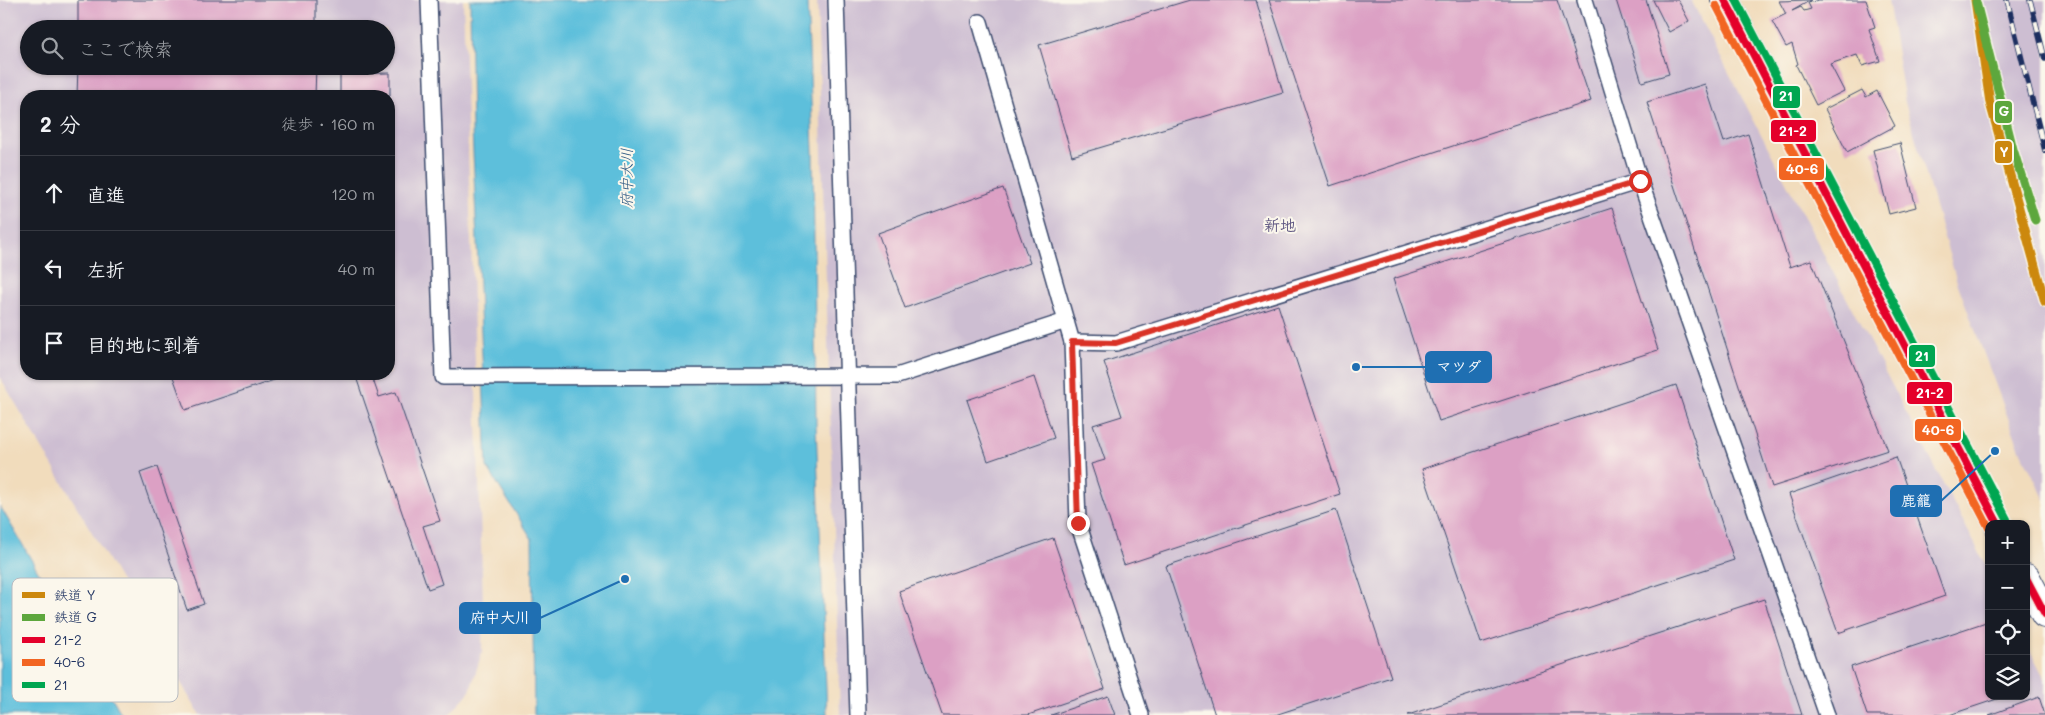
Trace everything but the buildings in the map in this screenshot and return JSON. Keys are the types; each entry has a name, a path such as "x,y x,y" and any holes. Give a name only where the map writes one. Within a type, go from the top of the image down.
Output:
{"main road":[{"path":"1725,0 1996,520"},
{"path":"2030,586 2045,614"}],"lane":[{"path":"429,0 443,377 848,378 896,376 1066,321"},
{"path":"836,0 858,715"},
{"path":"1585,0 1640,181 1827,715"},
{"path":"980,22 1072,342 1078,523 1141,715"},
{"path":"1072,342 1116,343 1640,181"}],"shaded area":[{"path":"0,0 463,0 483,602 482,652 470,691 449,715 200,715 178,678 178,578 119,578 0,377"},
{"path":"817,0 1691,0 1985,563 1985,700 2030,700 2030,651 2045,679 2045,715 840,715"},
{"path":"1888,0 2045,0 2045,500 2019,447 1957,282 1905,102"}],"water":[{"path":"470,0 807,0 813,151 816,425 827,715 534,715 532,539 487,467 472,129"},
{"path":"0,506 42,578 12,578 12,702 115,702 122,715 0,715"}],"railway":[{"path":"2007,0 2045,151"},
{"path":"2030,0 2045,59"}],"rail line":[{"name":"Y","path":"1975,0 1990,103 2045,302"},
{"name":"G","path":"1976,2 2013,149 2035,220"}],"transit line":[{"name":"21-2","path":"1725,0 1996,520"},
{"name":"21","path":"1736,0 2007,519"},
{"name":"40-6","path":"1716,5 1985,520"},
{"name":"21-2","path":"2030,586 2045,614"}],"place":[{"name":"マツダ","path":"1356,367"},
{"name":"鹿籠","path":"1995,451"},
{"name":"府中大川","path":"625,579"}],"district":[{"name":"新地","path":"1280,225"}],"route":[{"path":"1078,523 1072,342 1116,343 1640,181"}]}
